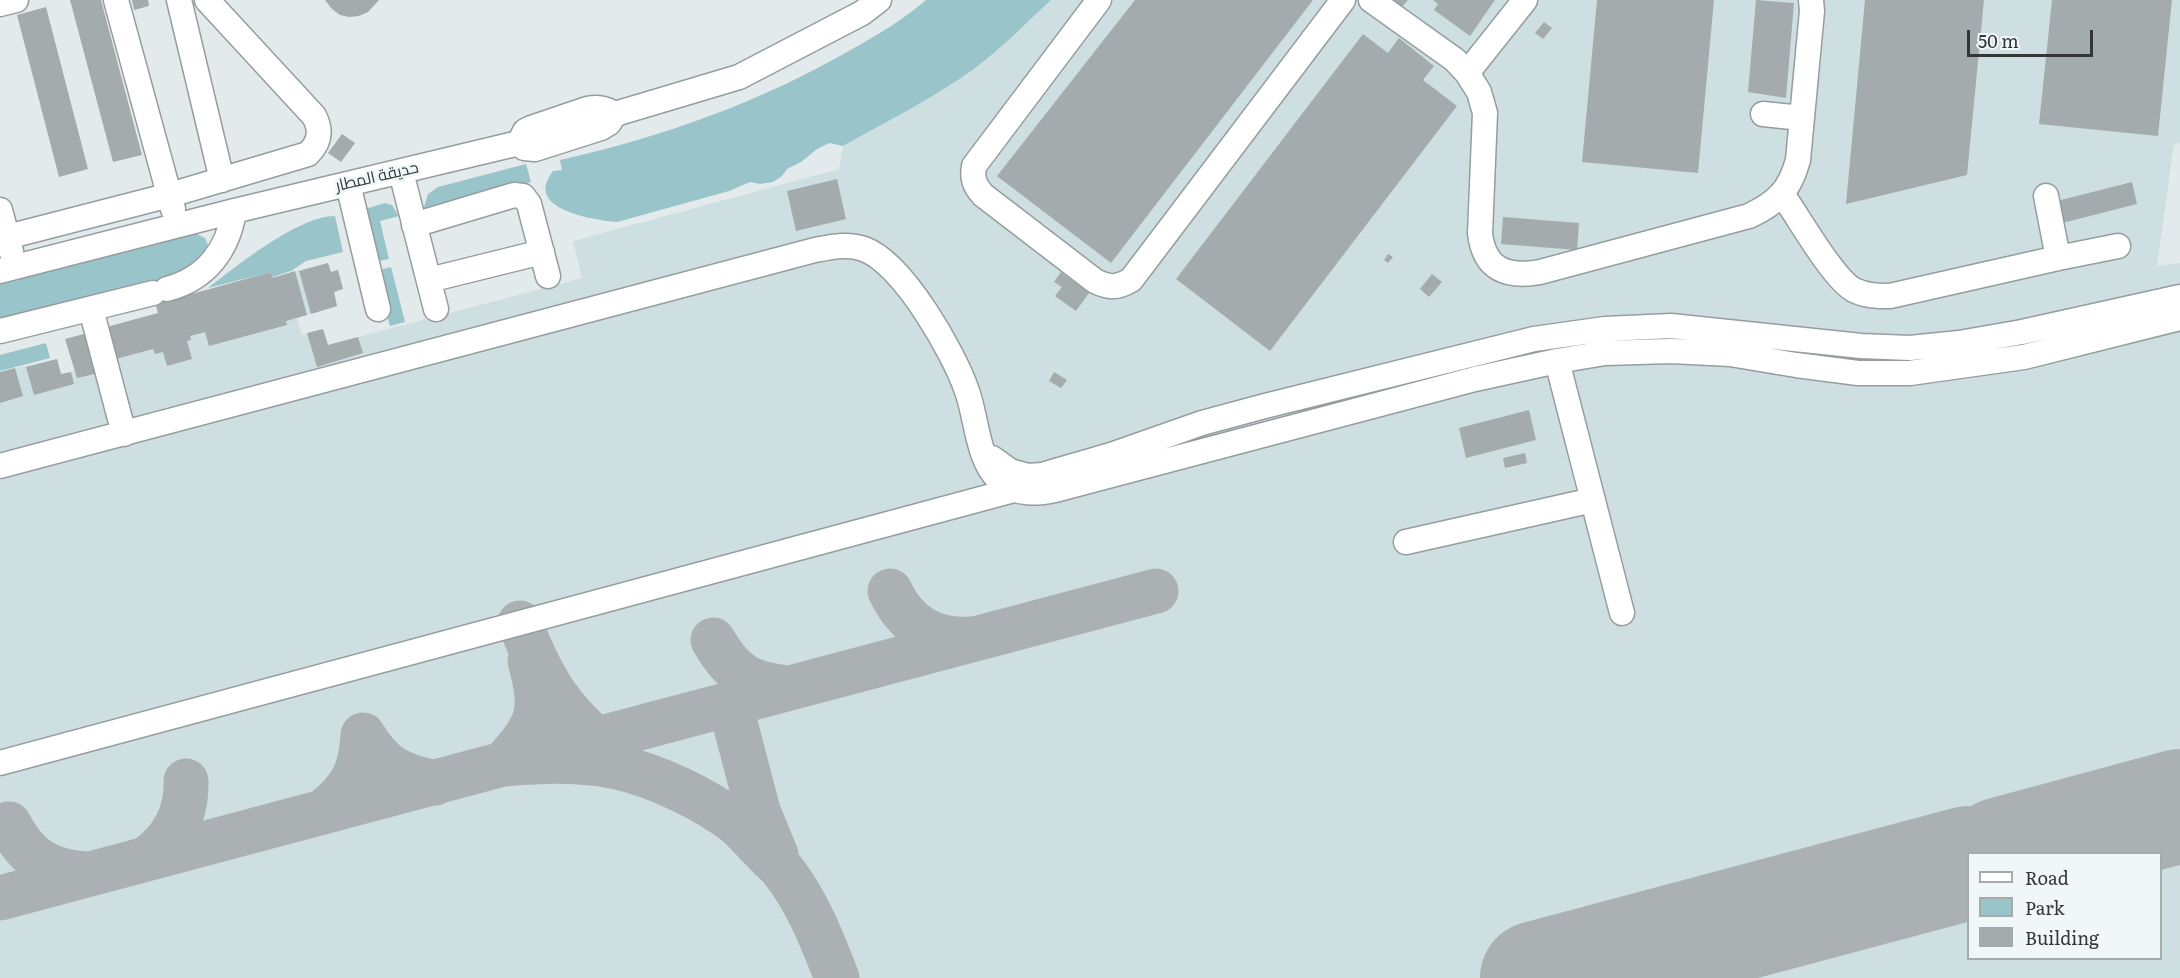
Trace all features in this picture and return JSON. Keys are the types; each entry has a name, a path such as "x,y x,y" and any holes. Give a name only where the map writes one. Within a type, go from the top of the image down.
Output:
{"street":[{"path":"0,4 16,0"},
{"path":"116,0 171,204 181,224"},
{"path":"179,0 222,180"},
{"path":"7,237 222,180 308,154 315,147 320,135 314,116 207,0"},
{"name":"حديقة المطار","path":"8,269 181,224 519,143 524,148 535,149 601,128 609,123 615,114 740,77 862,13 879,0"},
{"path":"1099,0 974,166 972,176 975,187 982,195 1106,287 1119,286 1131,280 1343,0"},
{"path":"1371,0 1455,60 1479,92 1485,113 1481,245 1490,262 1506,272 1515,274 1540,272 1749,216 1767,207 1782,194 1795,172 1812,11 1811,0"},
{"path":"1467,73 1525,0"},
{"path":"1763,114 1802,117"},
{"path":"401,172 436,309"},
{"path":"348,184 378,309"},
{"path":"1782,194 1839,278 1854,290 1872,296 1890,296 2118,246"},
{"path":"414,225 520,195 526,198 529,204 548,276"},
{"path":"2046,196 2058,258"},
{"path":"0,210 7,237 8,269"},
{"path":"0,332 160,291 191,280 209,266 219,254 226,240 234,211"},
{"path":"0,466 815,250 846,245 866,249 882,259 900,277 931,319 958,368 989,467 1000,481 1014,490 1029,494 1059,489 1475,379 1605,353 1671,351 1730,354 1858,373 1910,373 2024,357 2180,318"},
{"path":"429,280 542,252"},
{"path":"983,451 1010,471 1028,476 1042,475 1111,455 1202,423 1265,406 1534,339 1605,329 1671,326 1861,346 1910,348 1959,343 2022,332 2180,297"},
{"path":"91,309 124,434"},
{"path":"1557,361 1622,613"},
{"path":"0,763 1014,490"},
{"path":"1406,542 1593,500"}],"shaded area":[{"path":"1051,0 2180,0 2180,144 2174,143 2157,266 2180,263 2180,978 0,978 0,372 57,359 61,374 75,371 65,339 158,313 155,304 271,272 273,277 328,263 331,272 338,270 343,289 334,292 337,306 297,318 302,335 323,329 328,345 582,278 573,241 839,169 843,146 930,97 973,69"}],"green space":[{"path":"926,0 1051,0 995,52 959,79 843,146 829,143 817,149 801,162 787,169 773,182 760,184 750,182 729,191 617,222 588,218 566,211 550,200 546,193 547,182 553,171 562,170 560,160 637,140 748,101 784,85 863,43 900,20"},
{"path":"526,164 531,182 423,210 428,194 438,187"},
{"path":"385,203 392,205 399,216 380,221 389,259 374,262 365,209"},
{"path":"335,216 343,252 306,261 291,271 273,277 271,272 208,288 286,233 320,218"},
{"path":"193,232 205,238 210,250 196,270 0,322 0,283"},
{"path":"391,267 405,322 390,326 375,271"},
{"path":"46,343 50,358 0,371 0,355"}],"building":[{"path":"70,0 101,0 142,155 113,162"},
{"path":"132,0 148,0 149,6 134,10"},
{"path":"325,0 379,0 368,12 349,17 340,15"},
{"path":"1135,0 1313,0 1111,263 997,176"},
{"path":"1391,0 1408,0 1400,9"},
{"path":"1433,0 1495,0 1470,36 1434,10 1438,4"},
{"path":"1597,0 1714,0 1698,173 1582,162"},
{"path":"1756,0 1794,3 1786,98 1748,92"},
{"path":"1865,0 1984,0 1967,175 1846,204"},
{"path":"2052,0 2172,0 2158,136 2039,124"},
{"path":"46,7 88,169 59,177 17,15"},
{"path":"1544,22 1552,28 1543,39 1535,33"},
{"path":"1363,34 1388,53 1399,38 1434,66 1423,80 1457,106 1270,351 1176,279"},
{"path":"342,134 355,143 341,162 328,153"},
{"path":"837,179 846,219 796,231 787,191"},
{"path":"2132,182 2137,204 2062,223 2057,201"},
{"path":"1503,217 1579,223 1577,250 1501,244"},
{"path":"1388,254 1393,257 1388,263 1384,260"},
{"path":"328,263 331,272 338,270 343,289 334,292 337,306 311,314 299,271"},
{"path":"295,271 307,315 286,321 287,325 209,346 205,332 190,336 191,340 187,341 192,359 167,366 163,352 155,354 153,349 112,360 103,328 158,313 150,282 164,278 170,300 271,272 273,278"},
{"path":"1061,272 1089,293 1076,311 1055,296 1062,287 1054,282"},
{"path":"1432,274 1442,282 1429,297 1420,289"},
{"path":"323,329 328,345 358,337 363,353 317,367 307,333"},
{"path":"92,332 103,372 77,378 65,339"},
{"path":"57,359 61,374 71,372 74,384 34,395 26,367"},
{"path":"15,368 23,396 0,403 0,372"},
{"path":"1054,372 1067,380 1061,388 1049,381"},
{"path":"1529,410 1536,440 1466,458 1459,428"},
{"path":"1525,453 1527,463 1505,468 1503,458"}],"taxiway":[{"path":"890,591 904,613 922,629 945,638 971,639"},
{"path":"556,750 1156,591"},
{"path":"520,623 547,682 582,727 616,756"},
{"path":"713,640 728,662 744,676 764,684 790,688"},
{"path":"503,764 524,739 535,717 537,694 530,661"},
{"path":"730,704 758,811 776,855"},
{"path":"323,812 333,804 353,779 360,759 363,735 377,755 393,768 411,777 435,783"},
{"path":"0,898 503,764 589,763 617,767 663,782 710,805 740,826 780,867 793,884 814,923 837,978"},
{"path":"146,859 156,852 171,835 181,815 186,781"},
{"path":"9,824 23,846 40,861 50,867 87,874"},
{"path":"1652,978 1668,953 1694,937"},
{"path":"1590,964 1614,966 1636,978"}],"runway":[{"path":"2009,852 2180,806"},
{"path":"1537,978 1967,863"}]}
